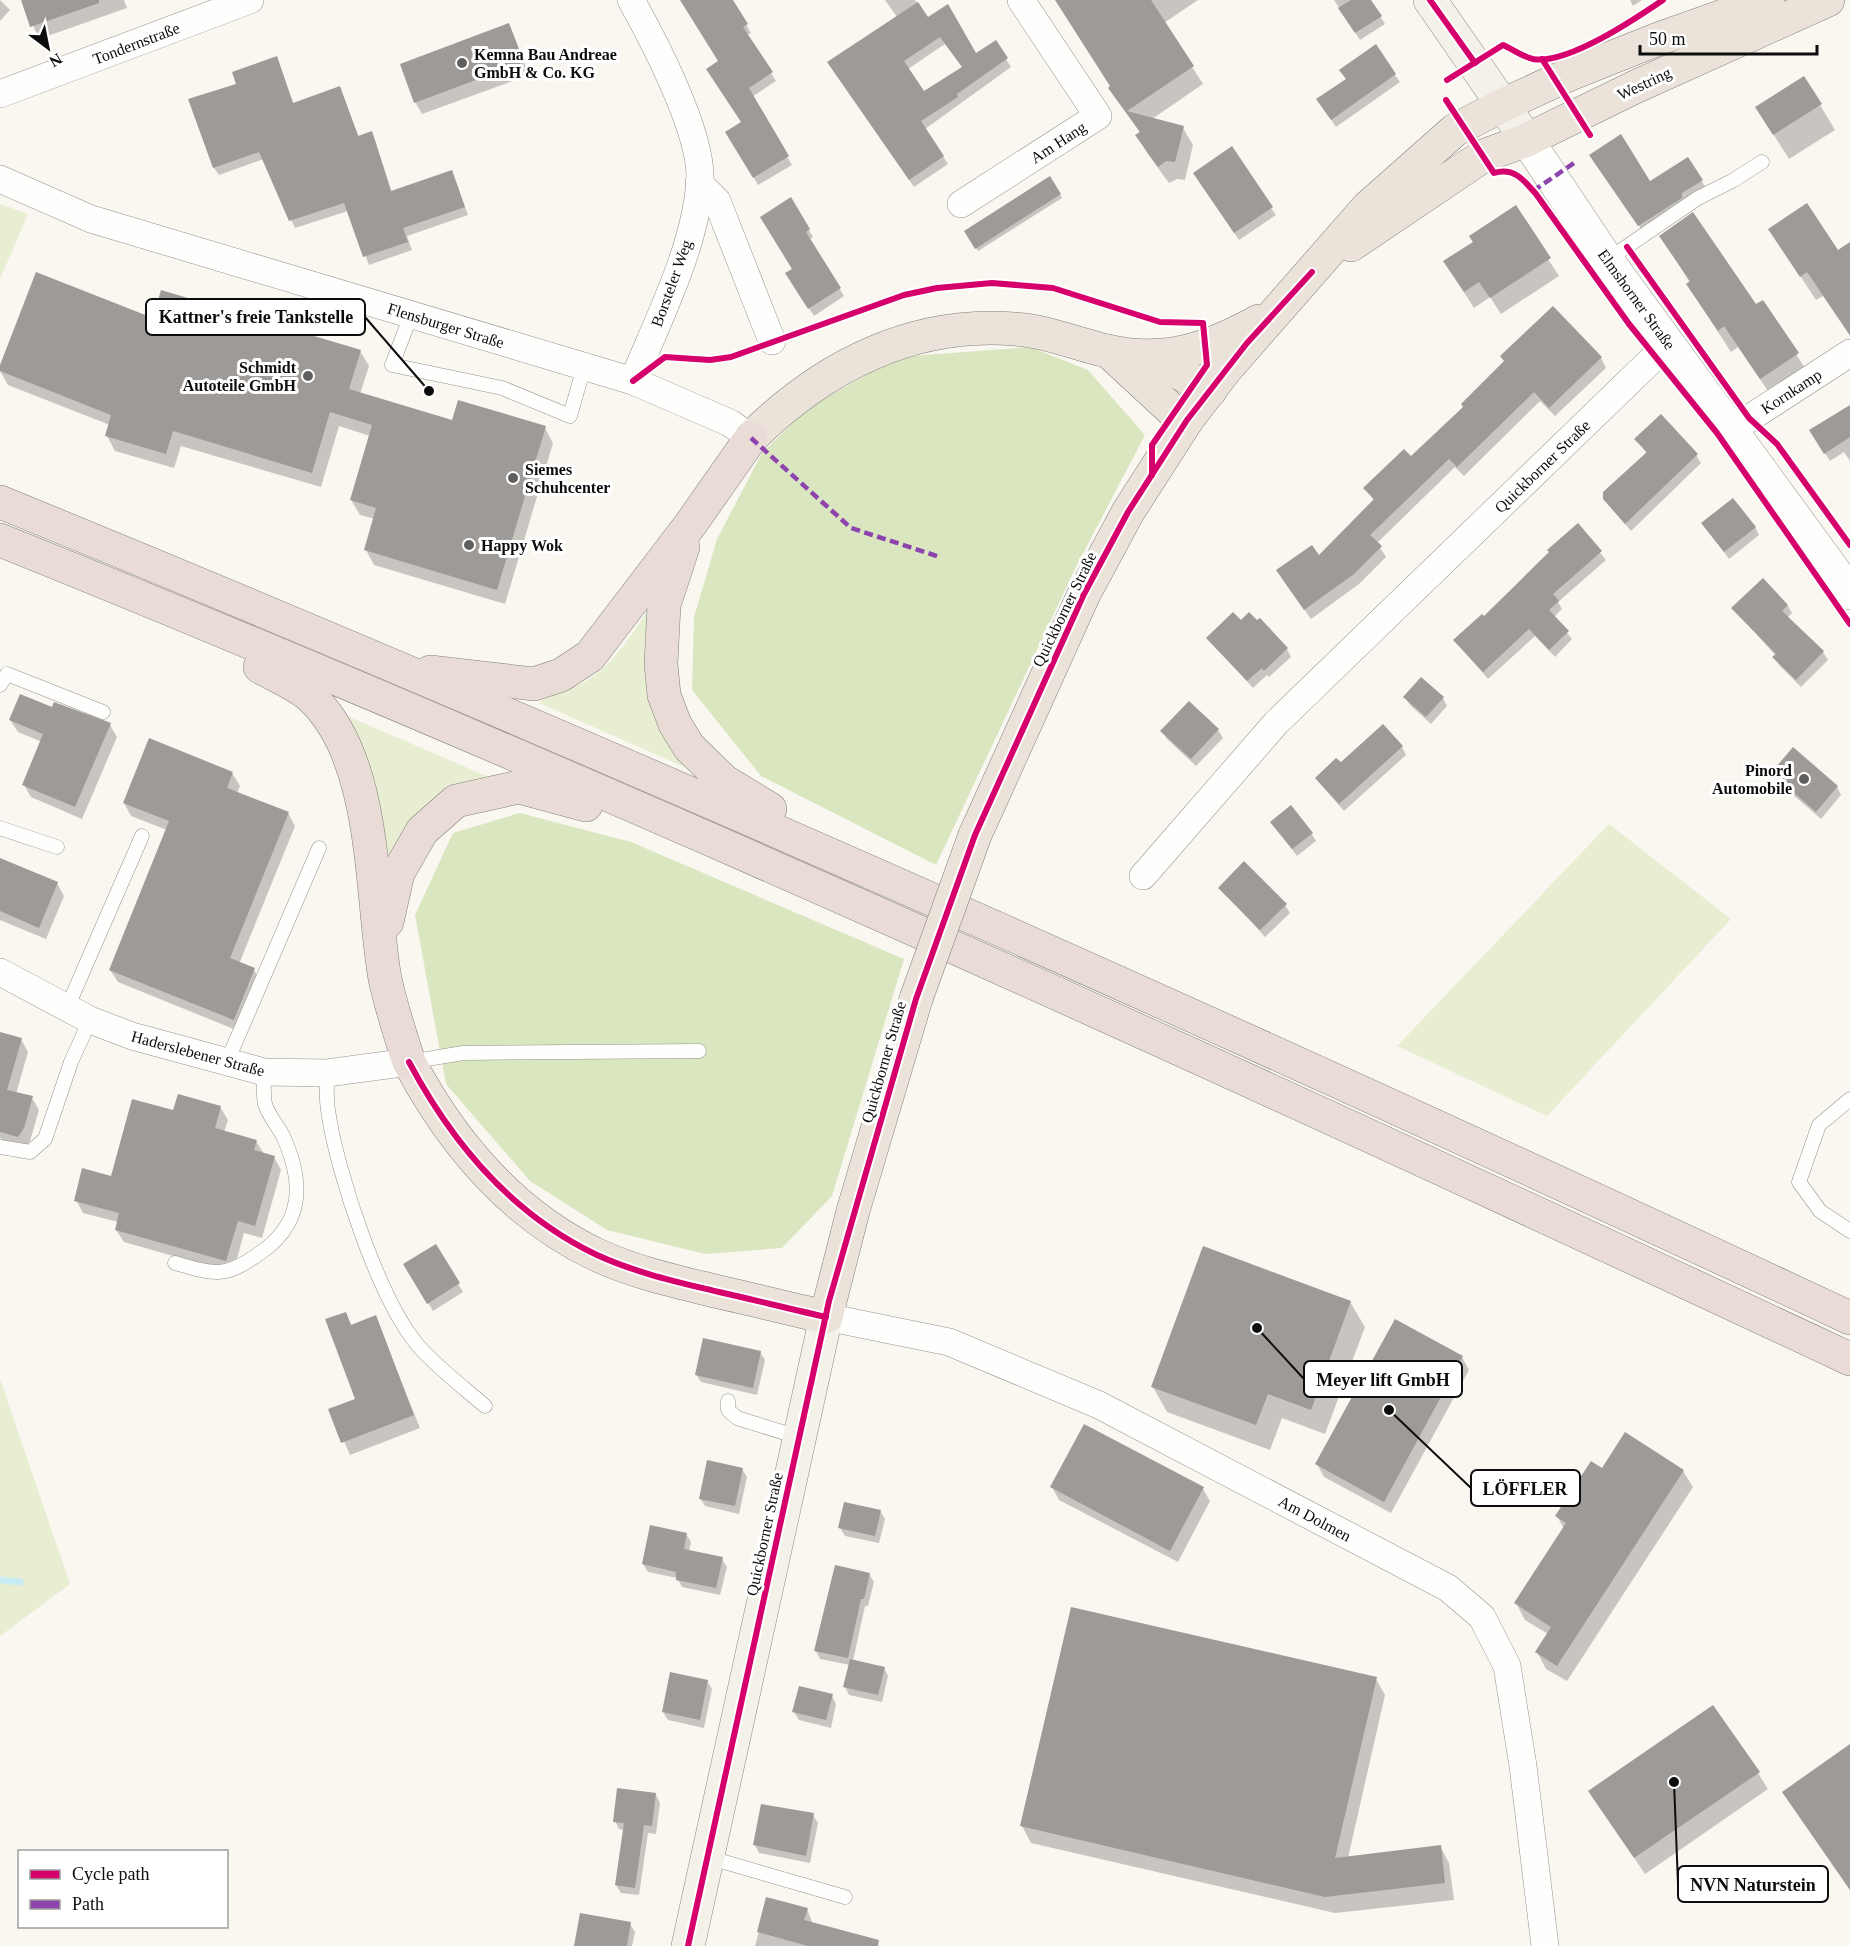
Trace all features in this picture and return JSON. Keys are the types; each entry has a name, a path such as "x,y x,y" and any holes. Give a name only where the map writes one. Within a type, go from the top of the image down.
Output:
{"highway":[{"path":"404,671 451,673 534,684 561,675 590,656 690,525 751,438"},
{"path":"0,502 863,867 1416,1116 1850,1318"},
{"path":"690,525 664,605 661,664 664,695 675,724 689,747 724,781 863,867"},
{"path":"0,540 145,599 698,835 1199,1058 1850,1359"},
{"path":"145,599 311,696 346,749 359,789 385,977 393,1016 409,1062"},
{"path":"382,945 398,873 422,831 456,801 519,787 698,835"}],"main road":[{"name":"Elmshorner Straße","path":"1430,0 1527,140"},
{"path":"1503,105 1568,75 1658,39 1768,0"},
{"name":"Westring","path":"1527,140 1635,87 1828,0"},
{"name":"Quickborner Straße","path":"688,1946 798,1437 853,1211 916,999 975,834 1084,594 1128,512 1187,420 1274,312 1368,207 1455,130 1503,105"},
{"name":"Quickborner Straße","path":"1312,272 1484,156 1527,140"},
{"path":"751,438 801,393 845,364 899,341 962,328 1016,329 1062,337 1108,351 1153,357 1210,346 1274,312"},
{"path":"1108,351 1174,412 1187,420"},
{"path":"1153,357 1210,391"},
{"path":"409,1062 442,1117 475,1162 513,1200 552,1229 597,1254 641,1272 826,1317"}],"street":[{"name":"Tondernstraße","path":"0,94 197,8 250,0"},
{"name":"Borsteler Weg","path":"631,0 656,44 694,139 699,183 695,219 633,381"},
{"name":"Am Hang","path":"961,204 1098,116 1021,0"},
{"name":"Elmshorner Straße","path":"1527,140 1608,260 1850,593"},
{"name":"Flensburger Straße","path":"0,179 91,219 633,381 730,423 751,438"},
{"path":"699,183 717,201 772,341"},
{"name":"Quickborner Straße","path":"1143,876 1276,723 1669,343"},
{"name":"Kornkamp","path":"1733,429 1850,352"},
{"name":"Haderslebener Straße","path":"0,972 79,1014 132,1036 226,1064 264,1072 327,1073 409,1062"},
{"name":"Am Dolmen","path":"826,1317 949,1342 1100,1405 1448,1588 1482,1617 1507,1666 1545,1946"}],"lane":[{"path":"1608,260 1698,198 1732,181 1762,162"},
{"path":"411,315 392,365 502,388 570,416 584,367"},
{"path":"0,685 8,674 103,712"},
{"path":"0,828 57,847"},
{"path":"0,1147 30,1152 45,1139 71,1062 79,1014 142,836"},
{"path":"226,1064 319,848"},
{"path":"409,1062 463,1053 699,1051"},
{"path":"175,1263 207,1272 236,1270 284,1234 296,1206 295,1166 265,1105 264,1072"},
{"path":"327,1073 328,1108 334,1140 370,1258 400,1318 422,1350 485,1406"},
{"path":"1850,1099 1820,1125 1799,1182 1820,1211 1850,1231"},
{"path":"728,1401 728,1410 737,1418 798,1437"},
{"path":"707,1857 845,1897"}],"green space":[{"path":"0,204 28,214 0,279"},
{"path":"1030,347 1088,370 1145,435 1076,567 936,865 761,776 692,690 694,617 717,539 762,453 808,408 898,357"},
{"path":"650,606 686,766 684,767 539,703 550,696 575,687 596,674 630,637"},
{"path":"338,712 498,781 390,876"},
{"path":"520,813 631,842 904,959 832,1196 782,1248 705,1254 607,1230 530,1181 446,1084 415,915 453,833"},
{"path":"1609,824 1731,919 1547,1116 1397,1046"},
{"path":"0,1379 70,1584 0,1636"}],"building":[{"path":"21,0 99,0 99,3 30,27"},
{"path":"680,0 733,0 748,24 743,27 773,72 749,88 789,156 753,178 725,132 741,122 706,69 718,61"},
{"path":"1055,0 1151,0 1194,66 1127,111 1184,126 1175,162 1166,161 1158,167 1135,135 1140,132 1108,88 1110,86"},
{"path":"1351,0 1371,0 1382,16 1355,33 1338,8"},
{"path":"918,2 928,17 948,4 976,53 996,40 1008,58 957,94 958,97 921,121 944,156 909,180 827,62","holes":["940,37 962,67 924,91 904,61"]},
{"name":"Kemna Bau Andreae GmbH & Co. KG","path":"509,23 524,62 414,103 400,64"},
{"path":"1376,44 1396,74 1331,120 1316,99 1346,79 1339,70"},
{"path":"277,56 293,103 340,86 358,136 372,131 391,191 452,170 465,207 403,228 408,242 363,257 344,203 289,221 259,152 213,168 188,99 236,84 232,72"},
{"path":"1804,76 1822,104 1773,135 1755,107"},
{"path":"1621,134 1650,181 1688,157 1703,180 1682,193 1682,198 1638,226 1589,155"},
{"path":"1232,146 1273,207 1234,233 1193,173"},
{"path":"1050,176 1061,194 975,249 964,231"},
{"path":"791,197 810,229 806,232 841,288 808,309 785,273 792,269 760,217"},
{"path":"1807,203 1838,250 1850,242 1850,335 1807,272 1800,277 1768,229"},
{"path":"1516,205 1551,258 1490,298 1479,282 1464,292 1443,261 1473,242 1469,236"},
{"path":"1693,212 1756,304 1763,300 1799,353 1760,379 1724,326 1718,331 1686,284 1690,281 1659,236"},
{"path":"36,272 153,318 161,290 361,350 349,389 452,420 458,400 546,426 497,590 364,550 376,508 350,500 372,425 330,412 312,473 173,431 166,454 105,436 111,415 0,371 0,365"},
{"path":"1553,306 1602,357 1549,408 1534,392 1457,467 1449,459 1370,535 1382,546 1354,574 1304,610 1276,570 1312,545 1319,555 1374,499 1363,488 1404,449 1411,456 1463,407 1461,404 1504,361 1500,356"},
{"path":"1850,405 1850,437 1824,454 1809,430"},
{"path":"1661,414 1698,454 1625,524 1603,499 1603,492 1647,452 1634,439"},
{"path":"1733,498 1756,527 1724,552 1701,523"},
{"path":"1578,523 1602,551 1553,594 1559,601 1549,610 1569,631 1549,650 1529,629 1483,672 1453,640 1482,614 1484,616 1549,552 1547,550"},
{"path":"1763,578 1788,605 1782,611 1824,651 1796,680 1772,657 1776,654 1731,608"},
{"path":"1233,612 1241,620 1249,612 1257,620 1260,618 1288,648 1264,671 1262,668 1247,681 1206,638"},
{"path":"1421,677 1444,697 1426,717 1403,697"},
{"path":"20,694 52,707 54,702 111,723 75,807 22,785 43,734 9,720"},
{"path":"1189,701 1219,729 1191,759 1160,731"},
{"path":"1383,724 1403,746 1339,804 1315,778 1336,758 1341,762"},
{"path":"149,738 233,772 227,788 289,812 230,958 255,968 234,1020 109,970 169,821 123,803"},
{"name":"Pinord Automobile","path":"1793,747 1838,786 1816,812 1771,773"},
{"path":"1291,805 1313,833 1292,849 1270,822"},
{"path":"0,858 58,882 39,928 0,911"},
{"path":"1244,861 1287,904 1260,930 1218,888"},
{"path":"0,1032 22,1038 7,1090 33,1096 24,1128 18,1137 0,1132"},
{"path":"178,1094 221,1106 215,1128 257,1140 254,1150 275,1156 255,1226 238,1221 226,1261 115,1230 119,1213 74,1201 82,1168 111,1176 132,1099 173,1110"},
{"path":"436,1244 460,1283 427,1304 403,1264"},
{"path":"1203,1246 1351,1301 1311,1410 1268,1394 1256,1425 1151,1387"},
{"path":"346,1312 351,1325 376,1315 414,1415 341,1443 328,1409 355,1399 325,1319"},
{"path":"1395,1319 1463,1356 1384,1502 1315,1464"},
{"path":"703,1338 761,1351 753,1388 695,1375"},
{"path":"1084,1424 1204,1487 1170,1551 1050,1487"},
{"path":"1625,1432 1684,1470 1557,1666 1535,1652 1551,1627 1514,1603 1566,1523 1555,1516 1591,1461 1602,1468"},
{"path":"707,1460 743,1468 735,1506 699,1499"},
{"path":"844,1502 881,1510 875,1536 838,1528"},
{"path":"650,1525 687,1533 684,1549 723,1557 716,1588 676,1580 676,1572 642,1564"},
{"path":"835,1565 870,1573 864,1599 861,1599 848,1658 814,1651"},
{"path":"1071,1607 1377,1677 1335,1858 1441,1845 1445,1883 1325,1897 1020,1826"},
{"path":"850,1659 885,1667 878,1695 843,1687"},
{"path":"670,1672 708,1680 700,1720 662,1712"},
{"path":"799,1686 833,1694 826,1720 792,1712"},
{"path":"1713,1705 1760,1772 1634,1858 1588,1791"},
{"path":"1850,1744 1850,1890 1782,1792"},
{"path":"617,1788 656,1793 652,1826 644,1825 635,1888 615,1885 624,1823 613,1822"},
{"path":"761,1804 814,1813 806,1856 753,1845"},
{"path":"766,1897 808,1908 804,1920 879,1940 878,1946 808,1946 757,1932"},
{"path":"580,1913 631,1922 627,1946 574,1946"}],"waterway":[{"path":"0,1580 20,1582"}],"marked path":[{"path":"1533,191 1577,161"},
{"path":"751,438 851,528 940,557"}],"cycle path":[{"path":"1430,0 1475,63"},
{"path":"1447,80 1503,45 1533,59 1564,55 1600,39 1663,0"},
{"path":"1542,59 1590,135"},
{"path":"1446,100 1494,173 1513,173 1536,194 1629,324 1717,433 1850,624"},
{"path":"1627,247 1749,418 1777,444 1850,545"},
{"path":"688,1946 829,1301 916,999 975,835 1084,594 1128,512 1187,420 1247,343 1312,272"},
{"path":"633,381 665,357 710,360 731,357 904,295 937,288 992,283 1053,288 1160,322 1203,323 1207,365 1152,445 1152,475"},
{"path":"409,1062 445,1121 488,1174 512,1198 567,1239 597,1255 642,1272 826,1317"}],"place":[{"name":"Kemna Bau Andreae GmbH & Co. KG","path":"462,63"},
{"name":"Schmidt Autoteile GmbH","path":"308,376"},
{"name":"Kattner's freie Tankstelle","path":"429,391"},
{"name":"Siemes Schuhcenter","path":"513,478"},
{"name":"Happy Wok","path":"469,545"},
{"name":"Pinord Automobile","path":"1804,779"},
{"name":"Meyer lift GmbH","path":"1257,1328"},
{"name":"LÖFFLER","path":"1389,1410"},
{"name":"NVN Naturstein","path":"1674,1782"}]}
